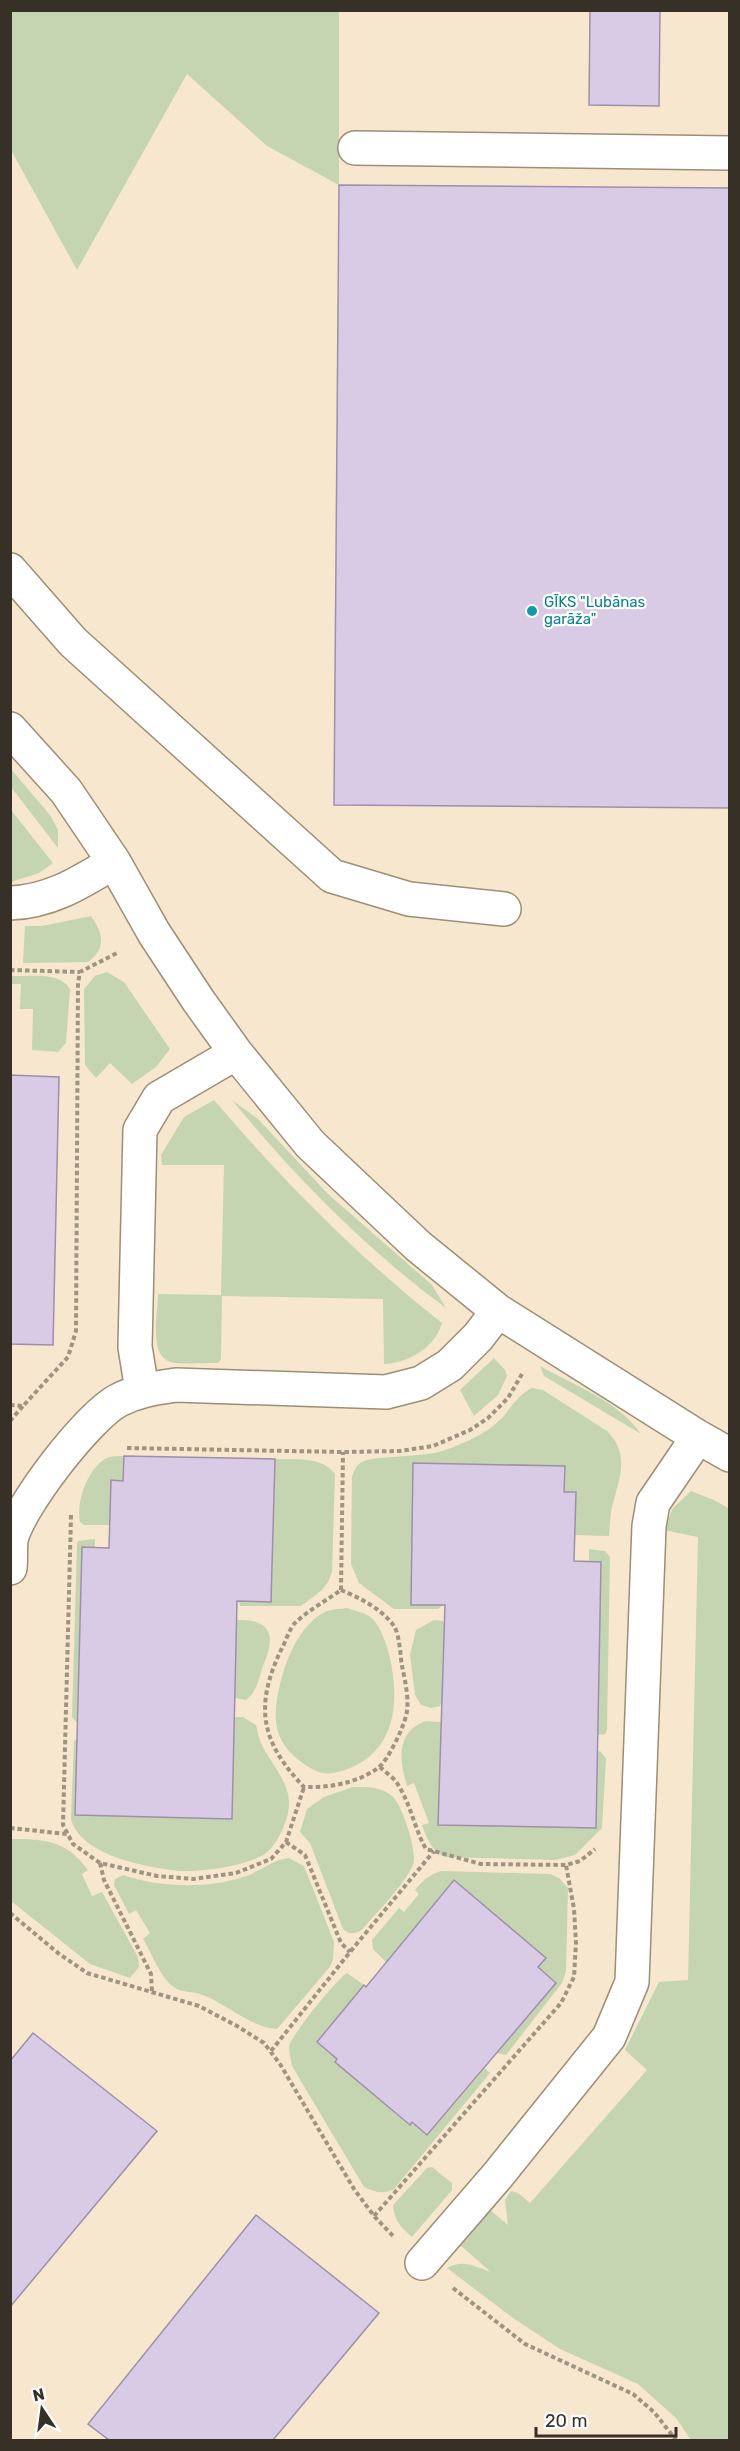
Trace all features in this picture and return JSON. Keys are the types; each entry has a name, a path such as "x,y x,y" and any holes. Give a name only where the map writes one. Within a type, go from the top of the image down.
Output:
{"street":[{"path":"355,148 729,153"},
{"path":"10,570 72,642 332,876 409,899 504,909"},
{"path":"10,729 66,791 114,862 154,933 236,1053 310,1144 418,1246 498,1311 729,1455"},
{"path":"10,903 46,897 66,889 114,862"},
{"path":"142,1390 135,1347 140,1130 159,1098 236,1053"},
{"path":"10,1568 11,1539 28,1501 64,1453 99,1416 117,1401 142,1390 176,1385 386,1392 421,1383 450,1365 498,1311"},
{"path":"422,2263 498,2175 609,2037 632,1982 649,1526 653,1503 698,1437"}],"path":[{"path":"10,970 80,972 154,933"},
{"path":"10,1421 68,1357 76,1331 80,972"},
{"path":"118,1449 155,1447 343,1452 400,1451 433,1446 488,1418 508,1398 523,1373"},
{"path":"10,1405 23,1406"},
{"path":"341,1590 343,1452"},
{"path":"71,1509 63,1825 73,1844 100,1863 157,1876 193,1879 236,1873 271,1859 286,1842 304,1787"},
{"path":"341,1590 368,1604 395,1628 404,1677 407,1714 380,1767 353,1780 322,1788 304,1787 285,1767 268,1733 263,1708 275,1663 295,1623 341,1590"},
{"path":"380,1767 396,1782 409,1806 416,1832 426,1849 481,1864 566,1865 580,1861 596,1848"},
{"path":"10,1828 68,1834"},
{"path":"286,1842 305,1855 341,1943 350,1952"},
{"path":"271,2051 434,1851"},
{"path":"100,1863 104,1880 151,1974 152,1992"},
{"path":"374,2216 561,2003 574,1977 576,1943 574,1908 566,1865"},
{"path":"10,1913 58,1953 87,1973 199,2006 264,2043 280,2064 354,2189 374,2216 422,2263 525,2344 633,2394 654,2412 676,2440"}],"green space":[{"path":"10,11 339,11 339,185 267,146 187,74 77,270 11,150"},
{"path":"10,768 50,815 58,830 58,848 11,787"},
{"path":"11,810 53,863 39,873 11,882"},
{"path":"91,916 98,928 101,940 98,951 88,962 23,963 25,926 42,926"},
{"path":"107,972 124,982 170,1049 156,1067 132,1084 110,1063 96,1078 85,1065 84,989 95,976"},
{"path":"11,976 52,977 65,983 70,989 66,1043 58,1052 32,1050 33,1009 20,1009 21,984 11,984"},
{"path":"214,1100 323,1218 381,1272 442,1323 427,1347 402,1361 384,1364 383,1299 222,1296 221,1359 218,1363 175,1363 166,1360 157,1345 158,1294 221,1295 224,1165 162,1165 161,1155 184,1117"},
{"path":"232,1100 258,1119 328,1194 432,1285 446,1308 360,1237 333,1211 281,1157"},
{"path":"494,1358 505,1370 507,1376 498,1395 474,1416 460,1390"},
{"path":"540,1366 608,1403 632,1422 641,1434 544,1376"},
{"path":"532,1388 543,1390 607,1431 619,1449 620,1477 611,1510 609,1536 575,1535 576,1492 564,1492 565,1466 414,1463 412,1605 443,1605 438,1609 394,1609 359,1583 351,1564 352,1477 358,1465 367,1460 439,1452 465,1442 482,1434 497,1423 519,1397"},
{"path":"124,1456 123,1481 112,1480 110,1525 84,1525 80,1522 80,1504 90,1476 95,1468 109,1457"},
{"path":"275,1459 300,1459 316,1462 330,1468 335,1474 332,1572 322,1590 301,1606 240,1606 239,1601 270,1602"},
{"path":"691,1491 730,1509 729,2440 691,2440 676,2418 638,2384 560,2349 513,2318 447,2268 463,2264 491,2272 459,2244 489,2209 508,2225 505,2200 511,2191 518,2193 530,2203 647,2070 625,2050 659,1982 688,1980 698,1537 664,1530 673,1508"},
{"path":"95,1539 95,1547 82,1548 77,1723 72,1717 77,1544 78,1541"},
{"path":"589,1549 605,1551 610,1557 607,1730 605,1734 597,1735 601,1562 589,1561"},
{"path":"347,1608 369,1616 382,1634 394,1682 392,1717 379,1747 366,1759 342,1771 324,1773 306,1766 284,1745 278,1732 277,1698 284,1669 296,1641 305,1629 325,1612"},
{"path":"237,1620 258,1623 265,1627 270,1639 267,1656 257,1684 246,1700 235,1698 236,1637 218,1637 236,1627"},
{"path":"434,1620 443,1621 447,1632 459,1642 443,1642 442,1695 444,1695 440,1706 431,1708 421,1705 415,1695 410,1655 416,1630"},
{"path":"232,1717 243,1717 256,1725 262,1744 280,1775 289,1797 285,1824 278,1838 266,1853 258,1858 225,1867 181,1871 152,1867 117,1858 87,1842 77,1832 71,1819 74,1741 77,1739 75,1815 231,1819"},
{"path":"426,1721 454,1723 440,1745 439,1825 595,1828 598,1752 600,1751 606,1758 602,1828 575,1855 555,1860 445,1857 440,1854 430,1844 426,1835 422,1825 429,1823 414,1783 407,1786 402,1767 402,1748 405,1739 416,1726"},
{"path":"353,1787 378,1789 392,1796 400,1808 408,1829 414,1859 409,1873 390,1898 362,1930 352,1933 343,1929 310,1843 300,1832 307,1809 324,1797"},
{"path":"11,1839 54,1843 80,1860 88,1870 82,1874 92,1896 102,1892 138,1957 139,1967 130,1978 90,1964 11,1901"},
{"path":"289,1858 304,1866 334,1942 333,1960 329,1968 277,2029 257,2024 210,1998 177,1989 171,1985 143,1939 150,1933 136,1910 129,1914 114,1885 115,1879 123,1875 169,1884 217,1883 247,1876"},
{"path":"441,1871 550,1874 559,1878 568,1888 566,1971 562,1983 506,2055 492,2052 529,2015 556,1983 538,1967 546,1958 524,1939 517,1947 489,1909 472,1899 446,1889 387,1963 373,1949 372,1940 399,1908 404,1912 419,1894 415,1890 418,1886 430,1876"},
{"path":"347,1973 364,1985 317,2042 337,2059 336,2062 409,2125 412,2122 428,2135 485,2068 490,2073 394,2189 386,2192 364,2187 292,2066 289,2047 297,2031 324,1996"},
{"path":"432,2167 452,2183 452,2190 412,2237 399,2223 393,2205 427,2168"}],"building":[{"path":"590,10 660,10 659,106 589,105"},
{"name":"GĪKS \"Lubānas garāža\"","path":"339,185 729,188 729,808 334,805"},
{"path":"10,1075 59,1077 53,1345 10,1344"},
{"path":"124,1456 275,1459 271,1602 237,1601 232,1819 75,1815 82,1547 109,1548 111,1480 123,1481"},
{"path":"413,1463 565,1466 564,1492 576,1492 574,1561 601,1562 596,1828 438,1825 445,1605 411,1605"},
{"path":"454,1880 546,1958 538,1967 556,1983 427,2135 412,2122 410,2125 335,2062 337,2059 317,2042 364,1985 366,1987"},
{"path":"33,2033 157,2131 10,2307 10,2061"},
{"path":"256,2215 379,2313 273,2440 109,2440 88,2424"}],"place":[{"name":"GĪKS \"Lubānas garāža\"","path":"532,611"}]}
